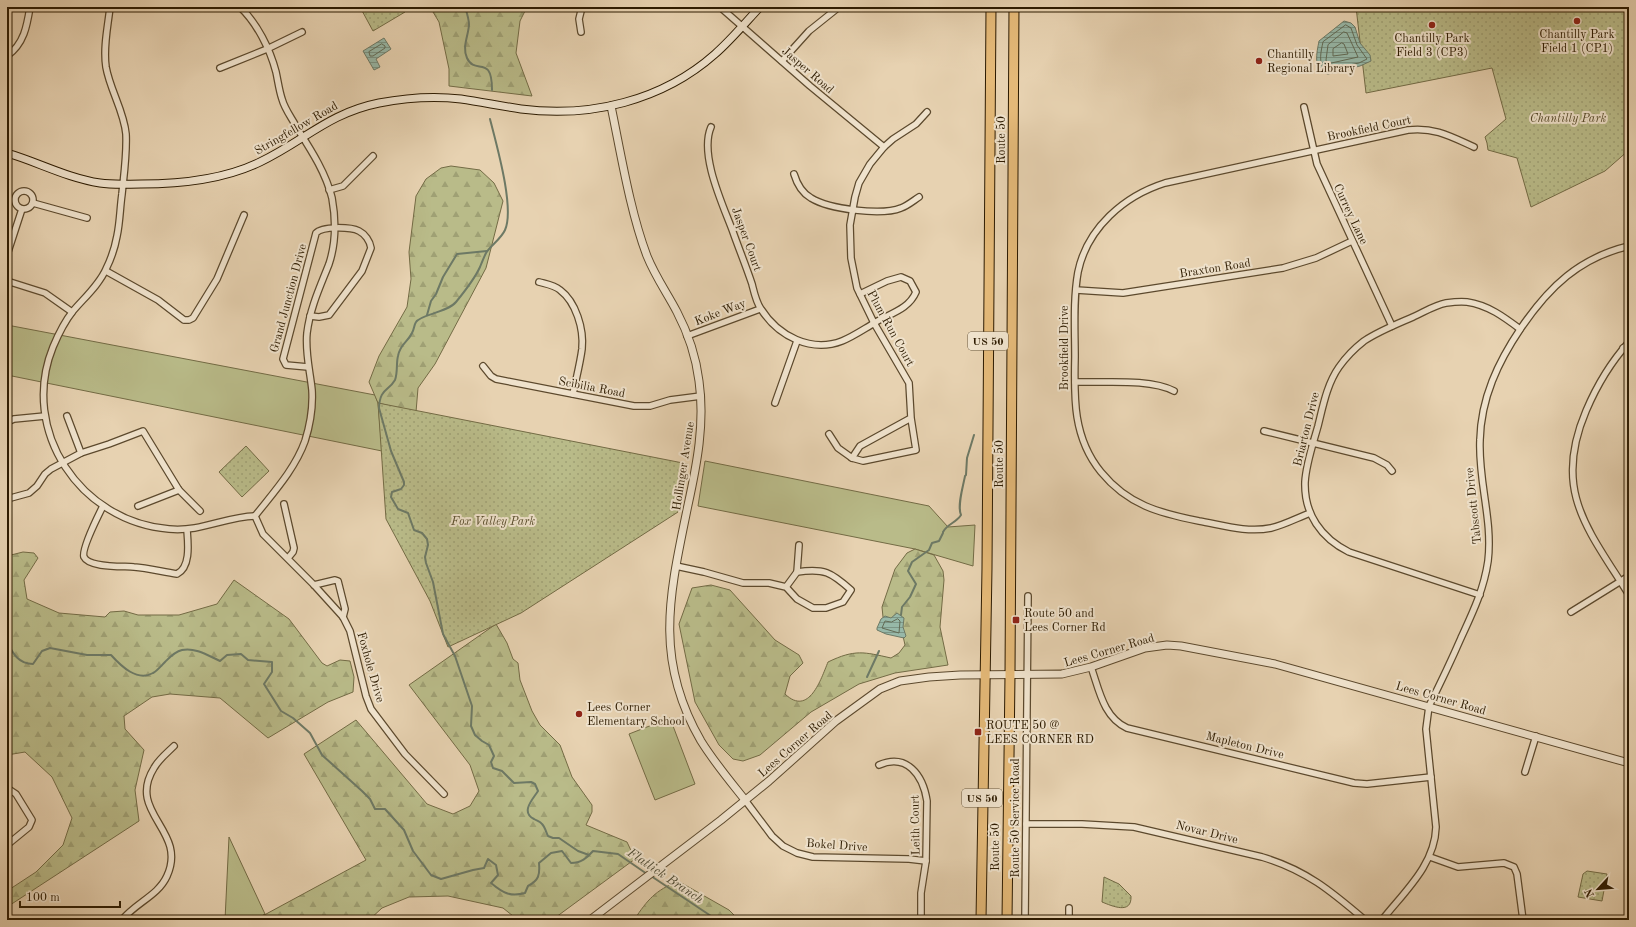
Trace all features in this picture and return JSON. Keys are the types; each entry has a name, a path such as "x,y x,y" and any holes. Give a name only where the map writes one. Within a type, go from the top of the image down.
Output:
{"highway":[{"name":"Route 50","path":"981,920 985,675 991,7"},
{"name":"Route 50","path":"1007,920 1014,7"}],"street":[{"path":"7,56 23,38 30,7"},
{"path":"110,7 106,41 106,60 111,85 126,133 126,151 117,236 106,271 72,312 56,339 49,357 44,387 45,416 51,439 62,463 83,490 102,506 122,517 140,524 167,529 187,530 233,519 255,516 294,463 305,441 312,404 312,391 308,367 307,335 310,316 314,301 329,263 334,243 335,228 330,190 322,171 303,136 287,112 281,98 273,62 267,49 256,27 240,7"},
{"path":"581,32 579,19 582,7"},
{"name":"Jasper Road","path":"720,7 884,147"},
{"name":"Stringfellow Road","path":"7,153 79,178 100,183 123,185 164,184 212,178 260,162 333,118 358,107 404,99 460,99 517,108 551,111 591,110 611,106 652,93 687,75 714,56 760,7"},
{"path":"782,61 809,31 839,7"},
{"path":"220,68 267,49 302,32"},
{"name":"Hollinger Avenue","path":"611,106 641,238 656,276 677,312 688,336 696,364 701,396 700,438 670,598 669,620 671,657 678,686 691,721 701,741 745,800"},
{"name":"Currey Lane","path":"1304,107 1312,151 1323,181 1392,326"},
{"name":"Plum Run Court","path":"852,458 863,462 916,450 911,418 909,383 874,323 860,294 853,273 850,225 852,209 863,176 870,164 884,147 893,139 916,124 927,112"},
{"name":"Jasper Court","path":"711,127 707,140 707,148 715,182 760,309 784,334 797,341 827,345 857,334 906,306 913,300 916,292 910,280 901,277 887,281 860,294"},
{"name":"Brookfield Court","path":"1312,151 1418,129 1439,131 1474,147"},
{"name":"Brookfield Drive","path":"1310,513 1276,527 1252,530 1170,515 1144,506 1131,499 1110,482 1089,454 1080,432 1076,416 1075,382 1076,290 1081,262 1094,236 1112,213 1132,198 1153,187 1165,183 1312,151"},
{"path":"330,190 343,186 373,156"},
{"path":"794,174 800,188 811,198 831,206 878,213 901,208 919,197"},
{"path":"23,190 31,193 34,198 31,207 22,209 16,204 16,194 23,190"},
{"path":"33,203 88,218"},
{"path":"7,255 22,209"},
{"path":"106,271 158,300 184,320 189,320 193,318 217,279 244,215"},
{"name":"Grand Junction Drive","path":"308,367 286,366 283,359 316,233 322,228 335,228"},
{"path":"310,316 319,317 329,315 362,271 371,248 369,240 360,231 335,228"},
{"name":"Braxton Road","path":"1076,290 1123,293 1283,268 1316,258 1352,241"},
{"name":"Tabscott Drive","path":"1382,920 1421,872 1430,857 1435,840 1436,828 1426,729 1429,706 1480,595 1484,580 1489,545 1479,455 1481,426 1487,396 1494,374 1520,329 1544,296 1566,276 1595,258 1629,246"},
{"path":"7,282 45,293 72,312"},
{"path":"539,282 548,284 560,290 573,306 578,318 581,330 582,348 573,394"},
{"name":"Briarton Drive","path":"1480,595 1356,554 1340,547 1324,535 1314,521 1310,513 1305,493 1305,482 1330,384 1339,367 1353,350 1364,342 1392,326 1435,306 1458,302 1474,303 1486,307 1497,312 1520,329"},
{"name":"Koke Way","path":"688,336 760,309"},
{"path":"775,403 797,341"},
{"path":"1629,342 1608,367 1591,399 1577,433 1572,463 1575,493 1583,518 1629,595"},
{"path":"1623,348 1629,353"},
{"name":"Scibilia Road","path":"483,366 491,376 496,378 642,407 670,400 701,396"},
{"path":"1075,382 1151,383 1166,386 1174,391"},
{"path":"7,422 14,419 45,416"},
{"path":"67,416 81,453"},
{"path":"829,434 838,448 852,458 860,446 911,418"},
{"path":"7,499 29,493 37,486 45,474 81,453 143,431 179,490 200,511"},
{"path":"1264,431 1374,458 1387,465 1392,471"},
{"path":"138,506 179,490"},
{"path":"284,504 294,548 294,552 288,558"},
{"path":"102,506 84,553 84,558 87,561 106,566 135,567 177,574 185,568 188,545 187,530"},
{"name":"Foxhole Drive","path":"255,516 263,534 288,558 343,617 350,631 366,696 371,709 404,754 444,794"},
{"path":"786,587 797,572 799,545"},
{"path":"676,566 743,583 769,583 786,587 797,599 813,608 826,608 843,602 851,590 829,572 814,570 797,572"},
{"path":"1572,612 1629,576"},
{"name":"Foxhole Drive","path":"314,585 334,580 338,581 345,609 343,617"},
{"name":"Route 50 Service Road","path":"1025,920 1028,596"},
{"name":"Lees Corner Road","path":"590,920 769,781 836,721 880,689 900,681 960,675 1062,674 1145,648 1181,646 1275,664 1629,763"},
{"name":"Mapleton Drive","path":"1091,666 1108,713 1116,722 1127,728 1354,783 1368,784 1431,778"},
{"path":"1525,772 1536,736"},
{"path":"122,920 134,907 155,892 167,876 170,868 172,854 169,841 150,808 147,789 148,780 154,768 174,746"},
{"name":"Leith Court","path":"879,765 892,761 907,764 918,775 922,782 927,801 926,861 921,893 921,920"},
{"path":"7,790 10,790 16,794 32,820 29,827 7,846"},
{"name":"Bokel Drive","path":"745,800 772,836 783,846 797,853 814,857 909,859 926,861"},
{"name":"Novar Drive","path":"1026,824 1082,824 1134,827 1281,862 1311,877 1365,920"},
{"path":"1430,857 1458,866 1504,863 1510,864 1517,874 1523,920"},
{"path":"1069,908 1069,920"}],"green space":[{"path":"360,7 402,7 405,12 373,31"},
{"path":"430,7 527,7 520,21 516,53 532,96 449,86 449,69 439,22"},
{"name":"Chantilly Park","path":"1356,7 1629,7 1629,150 1605,171 1531,207 1517,158 1488,150 1485,137 1506,119 1492,68 1366,93"},
{"path":"451,166 480,170 494,183 503,201 486,268 435,364 418,388 416,412 378,403 369,382 379,356 407,307 411,279 409,252 416,196 426,179 441,168"},
{"path":"7,325 375,395 378,403 382,451 7,375"},
{"name":"Fox Valley Park","path":"378,403 688,464 678,512 521,613 448,647 430,601 386,519"},
{"path":"246,446 269,471 242,497 219,472"},
{"path":"705,461 929,506 948,527 975,525 973,566 915,549 698,506"},
{"path":"915,549 934,555 943,571 944,580 940,627 948,665 895,673 859,684 811,712 760,755 743,761 733,759 719,745 695,702 679,624 692,588 711,585 730,590 775,640 799,655 803,663 790,676 785,694 793,700 801,701 813,693 818,686 828,662 853,653 874,654 891,658 899,653 905,645 903,636 887,625 883,617 882,607 895,569 907,553"},
{"path":"23,552 34,553 38,558 24,580 27,599 59,613 105,617 110,612 124,611 138,615 179,615 217,604 234,580 289,619 322,663 327,666 340,660 350,661 354,677 353,692 328,702 268,738 220,698 170,694 152,697 124,716 125,729 144,750 135,790 139,821 7,907 7,891 36,872 63,845 72,818 52,777 25,752 7,755 7,556"},
{"path":"496,624 507,643 513,659 518,663 520,680 532,711 540,725 560,745 572,777 592,805 592,812 586,825 627,842 635,859 552,920 518,920 503,908 448,896 409,897 382,908 369,920 255,920 366,860 304,754 356,720 427,804 453,814 470,806 479,791 470,765 409,685"},
{"path":"670,718 695,784 655,800 629,734"},
{"path":"229,837 265,914 255,920 225,920"},
{"path":"1587,871 1607,874 1602,901 1578,897 1583,874"},
{"path":"1104,877 1119,884 1131,896 1128,906 1121,908 1102,902"},
{"path":"678,881 729,910 739,920 634,920 653,896 663,888"}],"water":[{"path":"1344,21 1351,23 1355,27 1360,43 1370,55 1371,61 1360,66 1328,74 1323,72 1318,65 1317,55 1319,41"},
{"path":"384,38 391,49 376,59 380,67 374,70 363,51"},
{"path":"897,613 904,618 903,627 906,636 904,638 886,634 877,630 881,619 885,616 891,618"}],"waterway":[{"path":"465,7 469,25 465,46 467,58 470,63 486,68 491,79 492,90"},
{"path":"490,119 504,175 508,207 505,230 486,253 475,276 456,302 447,309 423,317 416,322 413,332 399,352 395,380 381,397 379,408 391,451 404,482 401,489 392,492 391,497 398,509 408,513 414,530 422,533 427,539 428,545 425,557 426,563 433,582 443,634 455,656 472,706 471,726 475,735 489,745 494,756 491,762 493,768 502,771 514,783 531,782 535,784 538,791 529,805 528,813 541,823 548,836 559,838 578,851 589,855"},
{"path":"427,315 431,301 457,254 487,251"},
{"path":"943,532 961,515 961,496 966,475 967,458 974,435"},
{"path":"901,615 902,607 910,597 916,584 908,571 912,562 929,550 932,543 939,541 943,533"},
{"name":"Flatlick Branch","path":"7,642 17,658 28,664 33,664 42,651 50,648 87,655 111,655 124,668 141,676 153,673 158,670 174,653 187,649 202,652 220,661 227,655 241,654 248,660 272,662 272,672 264,684 281,711 293,718 310,733 322,755 370,799 375,809 385,809 404,830 413,851 431,875 441,879 484,868 488,859 496,865 498,875 491,883 507,893 515,895 525,893 528,886 538,877 539,863 551,853 562,851 571,863 584,860 593,851 618,854 647,874"},
{"path":"867,677 879,651"},
{"name":"Flatlick Branch","path":"651,876 717,920"}],"place":[{"name":"Chantilly Park Field 1 (CP1)","path":"1577,21"},
{"name":"Chantilly Park Field 3 (CP3)","path":"1432,25"},
{"name":"Chantilly Regional Library","path":"1259,61"},
{"name":"Route 50 and Lees Corner Rd","path":"1016,620"},
{"name":"Lees Corner Elementary School","path":"579,714"},
{"name":"ROUTE 50 @ LEES CORNER RD","path":"978,732"}]}
